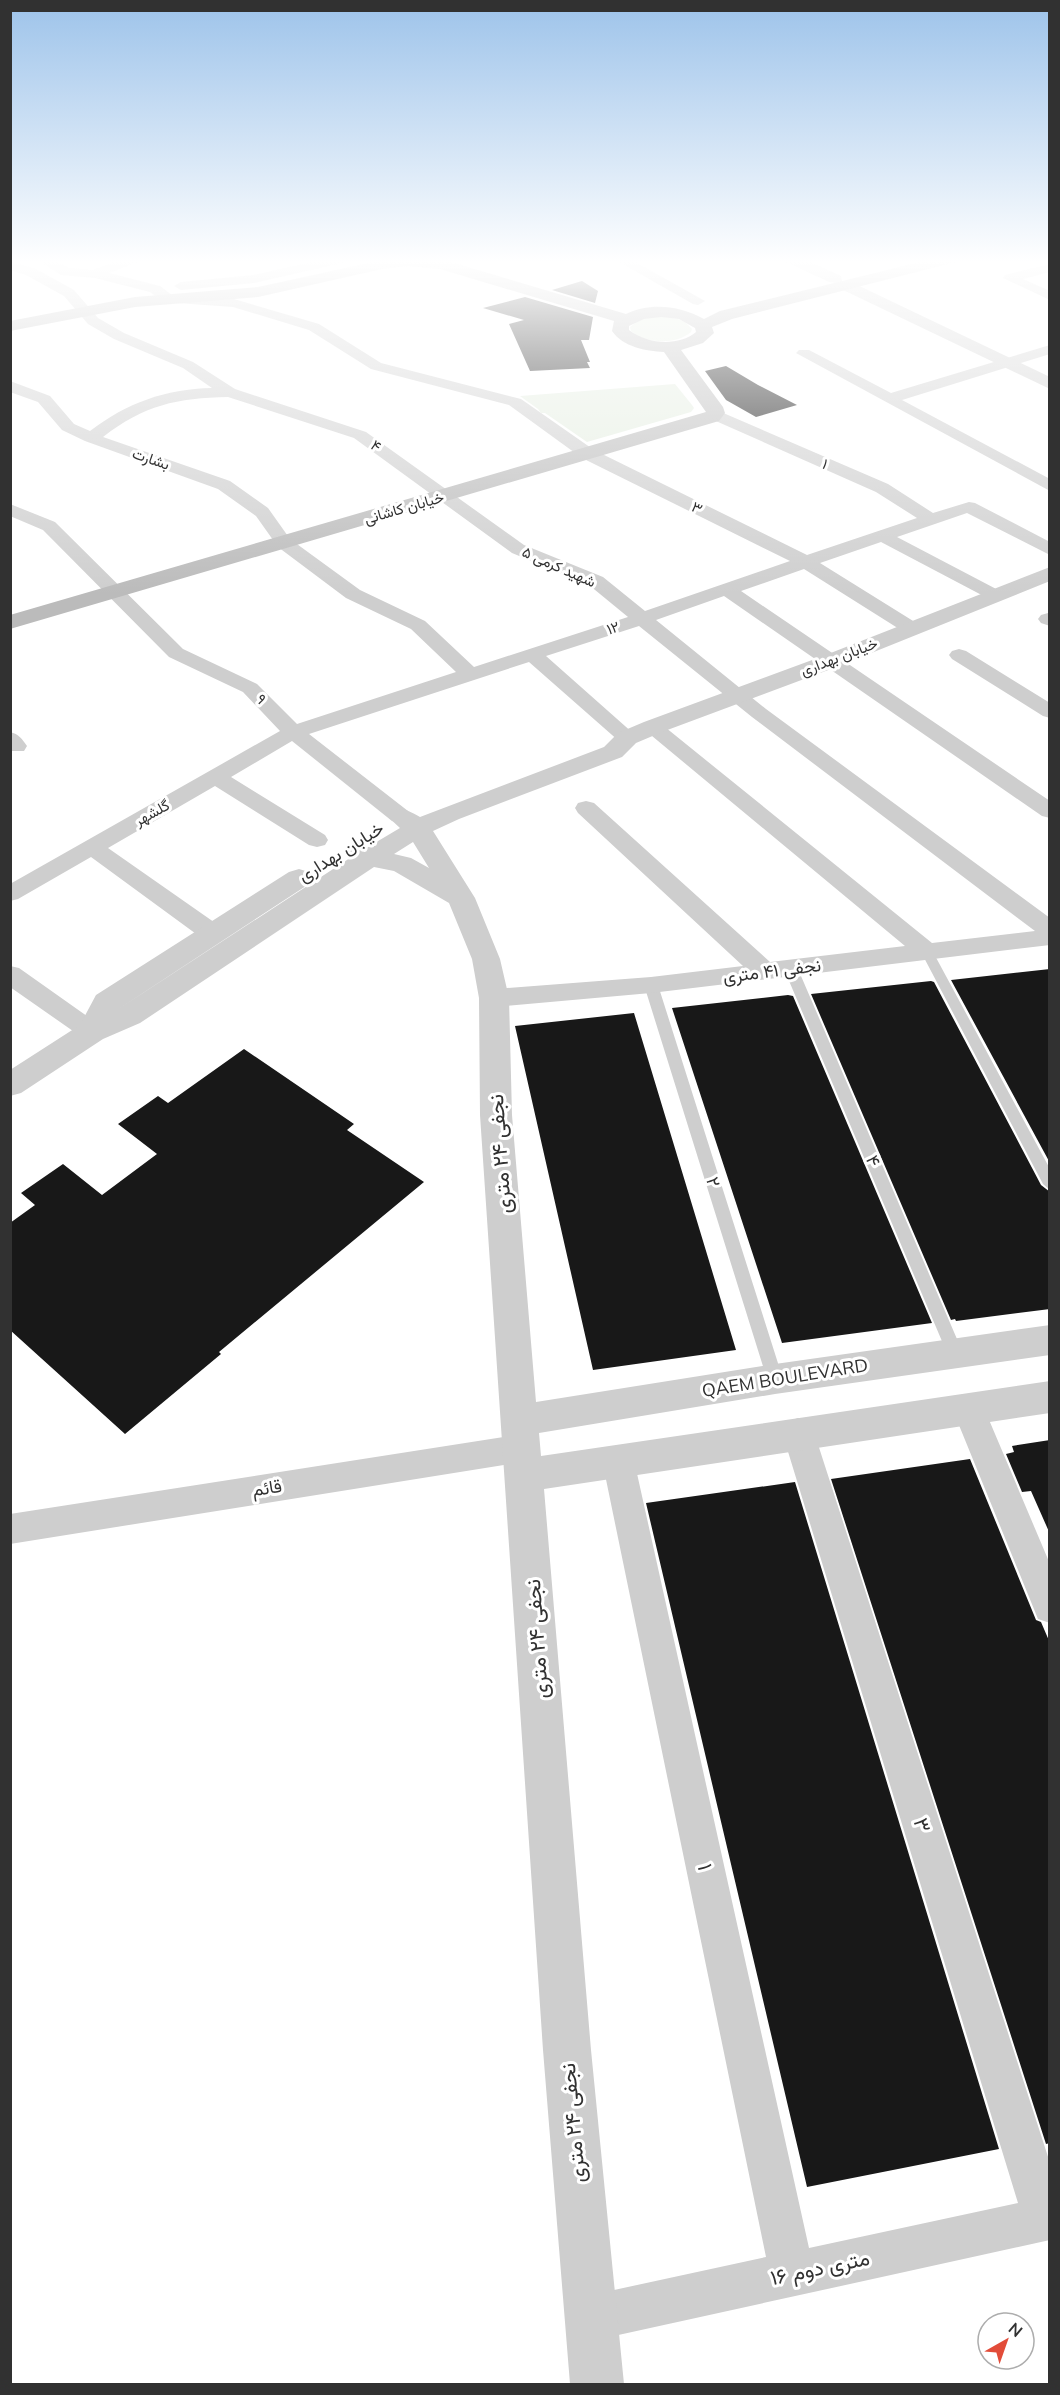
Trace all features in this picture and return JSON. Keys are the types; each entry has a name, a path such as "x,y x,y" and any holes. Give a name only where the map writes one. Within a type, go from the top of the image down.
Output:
{"main road":[{"path":"688,371 714,406 715,415"},
{"name":"خیابان کاشانی","path":"10,622 446,496 715,415"}],"street":[{"path":"197,371 229,392"},
{"path":"394,371 515,402 588,454"},
{"path":"837,371 1050,486"},
{"path":"889,399 980,371"},
{"path":"1022,371 1050,384"},
{"name":"بشارت","path":"10,386 44,399 68,427 91,438 224,485 262,512 284,543 353,594 418,625 470,674"},
{"path":"91,438 117,417 143,403 199,392 229,392"},
{"name":"۴","path":"229,392 360,435 446,496"},
{"name":"۱","path":"715,415 882,488 931,519"},
{"name":"۳","path":"588,454 806,562 911,628"},
{"name":"۵ شهید کرمی","path":"446,496 518,549 596,581 736,695 1050,930"},
{"name":"۱۲","path":"293,732 643,618 969,507 1050,550"},
{"name":"۹","path":"10,508 49,526 117,591 176,653 250,688 293,732 409,822"},
{"path":"883,536 993,595"},
{"name":"خیابان بهداری","path":"92,1032 106,1002 212,933 409,822 450,813 613,752 627,738 653,726 831,661 1050,573"},
{"path":"726,589 1050,811"},
{"path":"532,654 627,738"},
{"path":"959,655 1050,712"},
{"path":"653,726 927,952"},
{"name":"گلشهر","path":"10,894 293,732"},
{"path":"216,777 317,840"},
{"path":"586,808 765,972"},
{"name":"نجفی ۲۴ متری","path":"409,822 461,898 486,959 494,998 496,1115 567,2050 597,2385"},
{"path":"92,847 212,933"},
{"path":"359,852 402,864 461,898"},
{"name":"خیابان بهداری","path":"10,1085 92,1032 130,1016 359,852"},
{"name":"نجفی ۴۱ متری","path":"494,998 651,985 1050,937"},
{"path":"10,974 92,1032"},
{"name":"QAEM BOULEVARD","path":"523,1447 775,1379 1050,1340"},
{"path":"523,1447 618,1460 1050,1397"},
{"path":"968,1408 1050,1607"},
{"name":"۳","path":"798,1432 1047,2218"},
{"name":"قائم","path":"10,1529 523,1447"},
{"name":"۱","path":"618,1460 792,2274"},
{"name":"۱۶ متری دوم","path":"591,2318 1047,2218"}],"lane":[{"path":"927,952 1050,1184"},
{"name":"۴","path":"791,969 955,1353"},
{"name":"۲","path":"651,985 775,1379"}],"shaded area":[{"path":"675,384 694,408 691,412 587,442 545,413 541,413 520,396"}],"building":[{"path":"705,371 734,371 797,405 756,417 726,400"},
{"path":"1050,969 1050,1163 951,980"},
{"path":"934,982 1041,1185 1050,1192 1050,1309 951,1320 811,994"},
{"path":"793,996 932,1323 782,1343 672,1008"},
{"path":"634,1013 736,1350 593,1370 515,1026"},
{"path":"244,1049 354,1124 347,1130 424,1182 219,1352 221,1354 125,1434 10,1330 10,1223 35,1205 21,1193 63,1164 102,1195 157,1154 118,1124 158,1096 168,1103"},
{"path":"1050,1440 1050,1534 1031,1491 1022,1492 1006,1454 1014,1452 1012,1446"},
{"path":"970,1459 1036,1620 1041,1622 1050,1643 1050,2143 1046,2144 831,1479"},
{"path":"795,1482 999,2149 807,2187 646,1503"}]}
